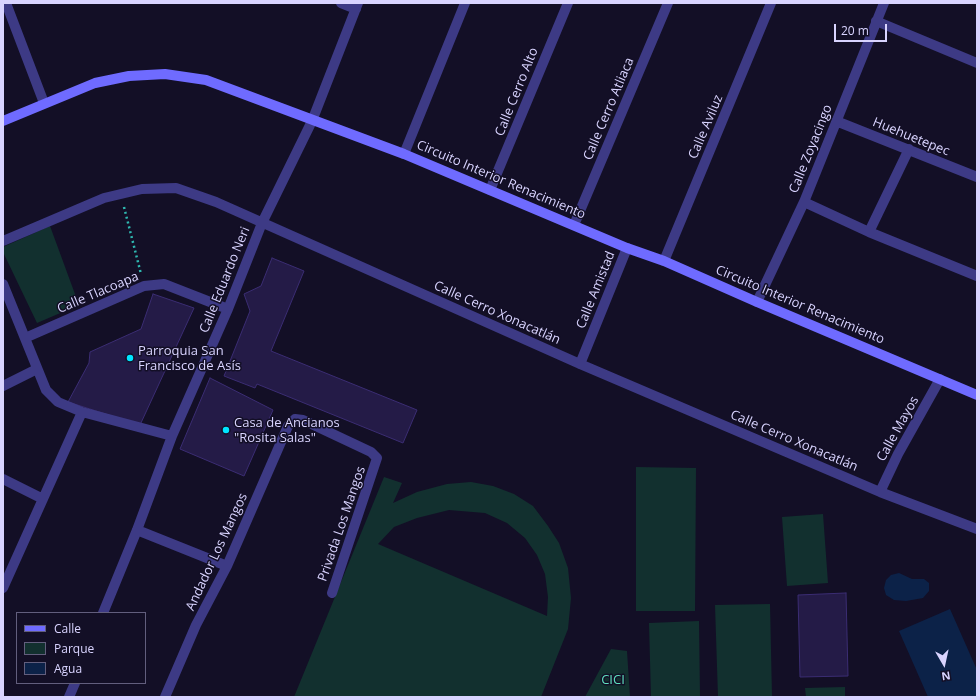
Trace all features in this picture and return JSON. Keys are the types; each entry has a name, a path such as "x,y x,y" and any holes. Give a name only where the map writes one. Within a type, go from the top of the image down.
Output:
{"main road":[{"name":"Circuito Interior Renacimiento","path":"3,121 95,83 129,76 165,74 206,80 312,121 404,154 627,248 664,260 757,302 977,395"}],"street":[{"path":"6,3 44,103"},
{"path":"341,3 357,6"},
{"path":"404,154 465,3"},
{"name":"Calle Cerro Alto","path":"490,190 568,3"},
{"name":"Calle Cerro Atliaca","path":"574,225 668,3"},
{"name":"Calle Aviluz","path":"664,260 772,3"},
{"name":"Calle Zoyacingo","path":"757,302 804,202 884,3"},
{"name":"Calle Eduardo Neri","path":"103,612 137,530 172,436 228,309 262,223 312,121 357,6"},
{"path":"876,21 977,63"},
{"name":"Huehuetepec","path":"836,121 977,177"},
{"path":"869,232 908,149"},
{"name":"Calle Cerro Xonacatlán","path":"3,241 104,198 142,189 176,188 216,202 580,364 880,492 977,529"},
{"path":"804,202 869,232 977,276"},
{"name":"Calle Amistad","path":"580,364 627,248"},
{"path":"3,284 46,390 58,402 82,412 172,436"},
{"name":"Calle Tlacoapa","path":"25,338 144,286 164,284 228,309"},
{"path":"3,386 38,369"},
{"name":"Calle Mayos","path":"880,492 898,454 940,379"},
{"path":"3,586 82,412"},
{"name":"Andador Los Mangos","path":"165,697 196,625 227,566 288,426 295,419"},
{"name":"Privada Los Mangos","path":"295,419 303,420 371,452 377,458 332,593"},
{"path":"3,479 43,499"},
{"path":"137,530 227,566"},
{"path":"69,697 74,684"}],"path":[{"path":"121,194 144,286"}],"green space":[{"path":"50,226 79,305 37,323 3,252 3,247"},
{"path":"636,467 696,468 695,611 636,611"},
{"path":"384,477 402,483 393,503 417,492 447,484 471,482 493,486 514,494 533,506 559,543 568,568 571,598 568,629 541,697 294,697","holes":["449,510 485,513 507,523 525,538 537,555 545,574 548,597 547,616 378,544 394,527 417,518"]},
{"path":"823,514 828,583 787,586 782,517"},
{"path":"770,604 772,697 718,697 715,605"},
{"path":"699,621 700,697 651,697 649,623"},
{"name":"CICI","path":"611,649 627,651 630,697 585,697"},
{"path":"845,687 845,697 806,697 805,688"}],"water":[{"path":"899,573 912,579 924,579 929,583 929,591 923,598 906,601 894,600 886,595 884,588 886,580 891,575"},
{"path":"950,609 977,670 977,697 928,697 899,631"}],"building":[{"path":"272,258 304,271 271,351 417,410 403,443 257,384 255,388 224,376 250,311 244,294 261,286"},
{"name":"Parroquia San Francisco de Asís","path":"153,294 194,308 140,425 68,402 89,363 90,352 141,329"},
{"name":"Casa de Ancianos \"Rosita Salas\"","path":"210,378 273,410 244,476 180,449"},
{"path":"846,593 848,676 800,677 798,595"}],"place":[{"name":"Parroquia San Francisco de Asís","path":"130,358"},
{"name":"Casa de Ancianos \"Rosita Salas\"","path":"226,430"}]}
